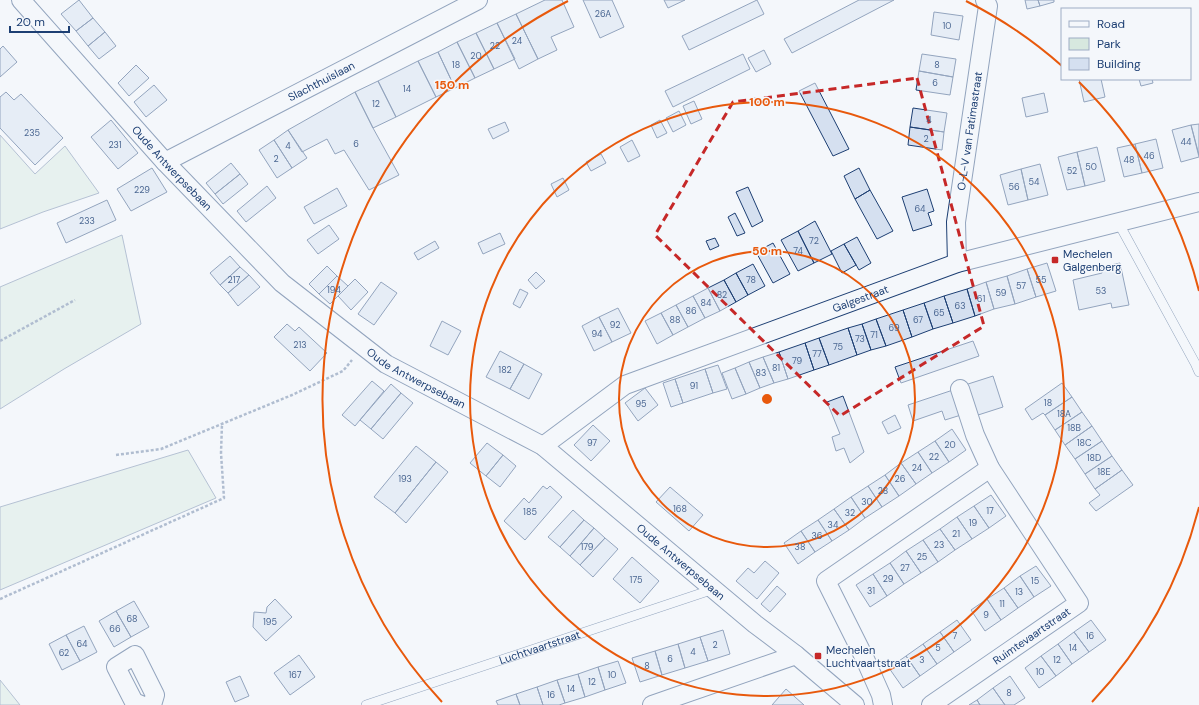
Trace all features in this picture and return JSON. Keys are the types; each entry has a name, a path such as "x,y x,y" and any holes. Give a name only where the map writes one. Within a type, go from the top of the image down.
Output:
{"street":[{"name":"Oude Antwerpsebaan","path":"21,0 165,162 282,283 386,364 543,446 755,624 796,655 855,705"},
{"name":"Slachthuislaan","path":"165,162 478,0"},
{"name":"O-L-V van Fatimastraat","path":"957,263 956,222 988,6 985,0"},
{"name":"Galgestraat","path":"543,446 625,385 957,263 1199,202"},
{"name":"Ruimtevaartstraat","path":"931,705 1079,603 990,468 975,435 960,389"},
{"path":"883,705 881,695 866,659 826,581 990,468"},
{"path":"141,705 134,702 116,667 135,655 155,695 152,705"},
{"path":"660,704 796,655"}],"lane":[{"path":"1118,222 1199,372"},
{"name":"Luchtvaartstraat","path":"366,705 714,589"}],"path":[{"path":"0,341 75,300"},
{"path":"116,455 161,449 292,395 343,371 364,347"},
{"path":"0,600 224,498 221,453 222,424"}],"highlighted area":[{"path":"917,78 984,326 840,416 655,235 733,102"}],"green space":[{"path":"0,135 35,174 65,146 99,193 43,212 0,229"},
{"path":"122,235 141,324 64,369 0,409 0,287"},
{"path":"188,450 216,498 0,590 0,507"},
{"path":"0,680 20,705 0,705"}],"building":[{"path":"79,0 93,18 76,31 61,14"},
{"path":"545,0 562,0 574,27 551,37 557,50 538,59 516,14"},
{"path":"583,0 612,0 624,27 600,38"},
{"path":"664,0 685,0 668,8"},
{"path":"757,0 764,14 689,50 682,36"},
{"path":"859,0 894,0 792,53 784,39"},
{"path":"1025,0 1038,0 1040,6 1027,9"},
{"path":"1038,0 1054,0 1054,2 1040,6"},
{"path":"934,12 963,16 959,40 931,35"},
{"path":"516,14 538,59 519,69 497,23"},
{"path":"93,18 105,32 88,46 76,31"},
{"path":"497,23 515,59 494,69 476,33"},
{"path":"105,32 116,46 99,59 88,46"},
{"path":"476,33 494,69 475,78 457,42"},
{"path":"457,42 475,78 455,88 438,52"},
{"path":"3,46 17,62 0,77 0,49"},
{"path":"764,50 771,64 756,72 748,58"},
{"path":"438,52 455,88 436,97 418,61"},
{"path":"743,54 750,69 673,107 665,91"},
{"path":"922,54 956,59 953,77 919,71"},
{"path":"418,61 436,97 396,117 378,81"},
{"path":"136,65 149,78 129,96 118,83"},
{"path":"919,71 953,77 950,95 916,90"},
{"path":"1079,80 1101,80 1105,97 1084,102"},
{"path":"1139,80 1152,80 1153,83 1141,86"},
{"path":"378,81 396,117 373,128 355,92"},
{"path":"815,83 849,149 833,156 799,91"},
{"path":"154,85 167,100 146,117 134,102"},
{"path":"6,92 14,100 21,94 63,138 35,165 0,128 0,97"},
{"path":"355,92 399,175 369,190 344,150 335,154 327,139 302,152 288,130"},
{"path":"1044,93 1048,112 1026,117 1022,98"},
{"path":"694,101 702,119 691,124 683,106"},
{"path":"913,108 947,113 944,132 910,127"},
{"path":"679,111 686,125 673,132 666,118"},
{"path":"111,120 138,153 118,169 91,137"},
{"path":"660,120 667,133 657,138 651,125"},
{"path":"505,122 509,131 493,139 488,129"},
{"path":"1199,124 1199,155 1191,125"},
{"path":"1191,125 1199,157 1181,162 1172,130"},
{"path":"910,127 944,132 942,150 908,145"},
{"path":"288,130 307,158 292,168 274,140"},
{"path":"1156,139 1163,168 1142,173 1135,144"},
{"path":"274,140 292,168 277,178 259,150"},
{"path":"632,140 640,156 628,162 620,147"},
{"path":"1135,144 1142,173 1124,177 1117,148"},
{"path":"1097,147 1105,181 1085,186 1077,152"},
{"path":"1077,152 1085,186 1067,190 1058,157"},
{"path":"601,154 606,163 591,171 586,162"},
{"path":"231,163 240,174 215,194 206,183"},
{"path":"1040,164 1048,195 1028,200 1021,169"},
{"path":"152,168 167,192 131,211 117,189"},
{"path":"859,168 870,190 855,199 844,176"},
{"path":"1021,169 1028,200 1008,205 1000,175"},
{"path":"240,174 248,184 223,204 215,194"},
{"path":"563,178 569,190 557,197 551,184"},
{"path":"267,186 276,198 246,222 237,211"},
{"path":"748,187 763,221 752,227 736,192"},
{"path":"337,188 347,206 314,224 304,207"},
{"path":"927,189 934,211 928,213 932,225 913,231 902,197"},
{"path":"870,190 893,231 877,239 855,199"},
{"path":"107,200 116,220 66,243 57,223"},
{"path":"735,213 745,233 737,236 728,217"},
{"path":"815,221 832,254 814,263 798,231"},
{"path":"329,225 339,239 318,254 307,240"},
{"path":"798,231 814,263 798,271 781,240"},
{"path":"500,233 505,244 483,254 478,243"},
{"path":"857,237 871,263 859,270 844,244"},
{"path":"715,238 719,246 710,250 706,241"},
{"path":"435,241 439,248 418,260 414,253"},
{"path":"773,243 790,274 773,283 756,252"},
{"path":"844,244 856,265 842,273 831,251"},
{"path":"230,256 240,267 220,285 210,273"},
{"path":"1047,263 1056,291 1036,297 1027,269"},
{"path":"1120,263 1129,305 1112,308 1111,303 1079,310 1073,280 1102,273 1101,267"},
{"path":"753,264 765,286 748,295 736,273"},
{"path":"327,266 337,276 319,294 309,284"},
{"path":"240,267 249,275 228,293 220,285"},
{"path":"1027,269 1036,297 1015,304 1007,276"},
{"path":"536,272 545,281 536,289 528,280"},
{"path":"736,273 748,295 736,302 724,280"},
{"path":"249,275 260,287 238,306 228,293"},
{"path":"337,276 348,286 330,304 319,294"},
{"path":"1007,276 1015,304 994,309 986,282"},
{"path":"355,279 368,292 351,310 338,296"},
{"path":"724,280 736,302 720,311 708,288"},
{"path":"381,282 397,293 374,325 358,314"},
{"path":"986,282 994,309 975,316 967,289"},
{"path":"708,288 720,311 705,318 693,296"},
{"path":"520,289 528,293 520,308 513,304"},
{"path":"967,289 975,316 953,323 944,296"},
{"path":"693,296 705,318 688,327 676,305"},
{"path":"944,296 953,323 933,329 924,303"},
{"path":"924,303 933,329 912,337 903,310"},
{"path":"676,305 688,327 673,335 661,313"},
{"path":"618,308 631,333 612,342 599,317"},
{"path":"903,310 912,337 886,346 876,319"},
{"path":"661,313 673,335 657,344 645,321"},
{"path":"599,317 612,342 594,351 582,326"},
{"path":"876,319 886,346 871,350 862,324"},
{"path":"442,321 461,331 448,355 430,346"},
{"path":"287,324 295,331 299,327 327,353 310,371 274,337"},
{"path":"862,324 871,350 857,355 848,328"},
{"path":"848,328 857,355 829,365 819,338"},
{"path":"819,338 829,365 814,370 805,343"},
{"path":"973,341 979,356 901,383 895,367"},
{"path":"805,343 814,370 788,379 779,352"},
{"path":"500,351 524,364 510,389 486,377"},
{"path":"779,352 788,379 774,383 763,357"},
{"path":"763,357 774,383 760,388 749,362"},
{"path":"749,362 760,388 746,394 735,368"},
{"path":"524,364 542,374 529,399 510,389"},
{"path":"718,365 727,389 713,393 705,369"},
{"path":"735,368 746,394 732,399 722,373"},
{"path":"705,369 713,393 683,403 675,379"},
{"path":"993,376 1003,407 975,416 965,385"},
{"path":"675,379 683,403 671,407 663,383"},
{"path":"372,381 384,391 355,426 342,415"},
{"path":"1062,383 1072,397 1045,415 1043,413 1032,420 1025,409"},
{"path":"391,384 401,393 371,429 360,420"},
{"path":"645,388 658,405 638,421 625,403"},
{"path":"953,390 961,415 945,420 942,411 913,421 908,405"},
{"path":"401,393 413,403 383,439 371,429"},
{"path":"843,396 864,452 850,463 844,448 836,451 832,437 840,434 827,402"},
{"path":"1072,397 1082,412 1055,430 1045,415"},
{"path":"1082,412 1092,426 1065,445 1055,430"},
{"path":"895,415 901,428 888,434 882,422"},
{"path":"593,425 610,441 591,461 574,445"},
{"path":"1092,426 1102,441 1075,459 1065,445"},
{"path":"952,429 966,450 949,462 935,441"},
{"path":"935,441 949,462 932,473 918,452"},
{"path":"1102,441 1112,456 1085,474 1075,459"},
{"path":"487,443 503,455 486,476 470,463"},
{"path":"416,446 436,462 395,513 374,497"},
{"path":"918,452 932,473 916,484 901,463"},
{"path":"503,455 516,466 500,487 486,476"},
{"path":"1112,456 1122,470 1095,489 1085,474"},
{"path":"436,462 448,472 406,523 395,513"},
{"path":"901,463 916,484 899,496 885,475"},
{"path":"1122,470 1133,485 1096,511 1089,503 1100,495 1095,489"},
{"path":"885,475 899,496 882,507 868,486"},
{"path":"543,486 547,489 550,486 562,497 525,540 504,521 524,498 529,503"},
{"path":"868,486 882,507 865,518 851,497"},
{"path":"670,487 703,515 689,531 656,502"},
{"path":"991,495 1006,516 989,528 974,506"},
{"path":"851,497 865,518 849,530 834,509"},
{"path":"974,506 989,528 972,539 957,517"},
{"path":"834,509 849,530 832,541 818,520"},
{"path":"573,510 584,520 560,547 548,537"},
{"path":"957,517 972,539 955,550 940,529"},
{"path":"584,520 594,528 570,556 560,547"},
{"path":"818,520 832,541 815,552 801,531"},
{"path":"594,528 605,538 580,565 570,556"},
{"path":"940,529 955,550 938,562 923,540"},
{"path":"801,531 815,552 798,564 784,543"},
{"path":"605,538 618,549 593,577 580,565"},
{"path":"923,540 938,562 921,573 906,551"},
{"path":"906,551 921,573 904,584 890,563"},
{"path":"632,557 659,581 640,603 613,579"},
{"path":"765,561 779,573 757,599 736,581 748,568 754,573"},
{"path":"890,563 904,584 887,596 873,574"},
{"path":"1036,566 1051,586 1034,597 1020,576"},
{"path":"873,574 887,596 870,607 856,585"},
{"path":"1020,576 1034,597 1018,608 1004,588"},
{"path":"777,586 786,594 770,612 761,604"},
{"path":"1004,588 1018,608 1001,620 987,599"},
{"path":"275,599 292,617 266,641 253,627 254,612 266,613 267,607"},
{"path":"987,599 1001,620 985,631 971,610"},
{"path":"134,601 149,627 131,637 116,611"},
{"path":"116,611 131,637 114,647 99,621"},
{"path":"957,620 971,640 954,652 940,632"},
{"path":"1091,620 1106,640 1089,652 1074,632"},
{"path":"84,626 97,652 80,661 66,635"},
{"path":"723,630 730,654 708,661 700,637"},
{"path":"940,632 954,652 937,664 923,644"},
{"path":"1074,632 1089,652 1072,664 1058,644"},
{"path":"66,635 80,661 62,670 49,644"},
{"path":"700,637 708,661 685,668 678,644"},
{"path":"678,644 685,668 662,675 655,651"},
{"path":"923,644 937,664 920,676 906,656"},
{"path":"1058,644 1072,664 1056,676 1041,656"},
{"path":"655,651 662,675 640,682 632,658"},
{"path":"299,655 315,677 290,695 274,673"},
{"path":"906,656 920,676 903,688 889,668"},
{"path":"1041,656 1056,676 1039,688 1025,668"},
{"path":"618,661 626,683 605,690 598,667"},
{"path":"598,667 605,690 585,697 578,674"},
{"path":"578,674 585,697 565,703 557,680"},
{"path":"240,676 249,696 235,702 226,682"},
{"path":"1010,676 1025,698 1014,705 1005,705 993,688"},
{"path":"557,680 565,703 559,705 543,705 537,687"},
{"path":"537,687 543,705 520,705 516,694"},
{"path":"993,688 1005,705 980,705 977,700"},
{"path":"786,689 804,705 772,705"},
{"path":"516,694 520,705 498,705 496,701"},
{"path":"977,700 980,705 969,705"}],"place":[{"name":"Mechelen Galgenberg","path":"1055,260"},
{"name":"Mechelen Luchtvaartstraat","path":"818,656"}]}
